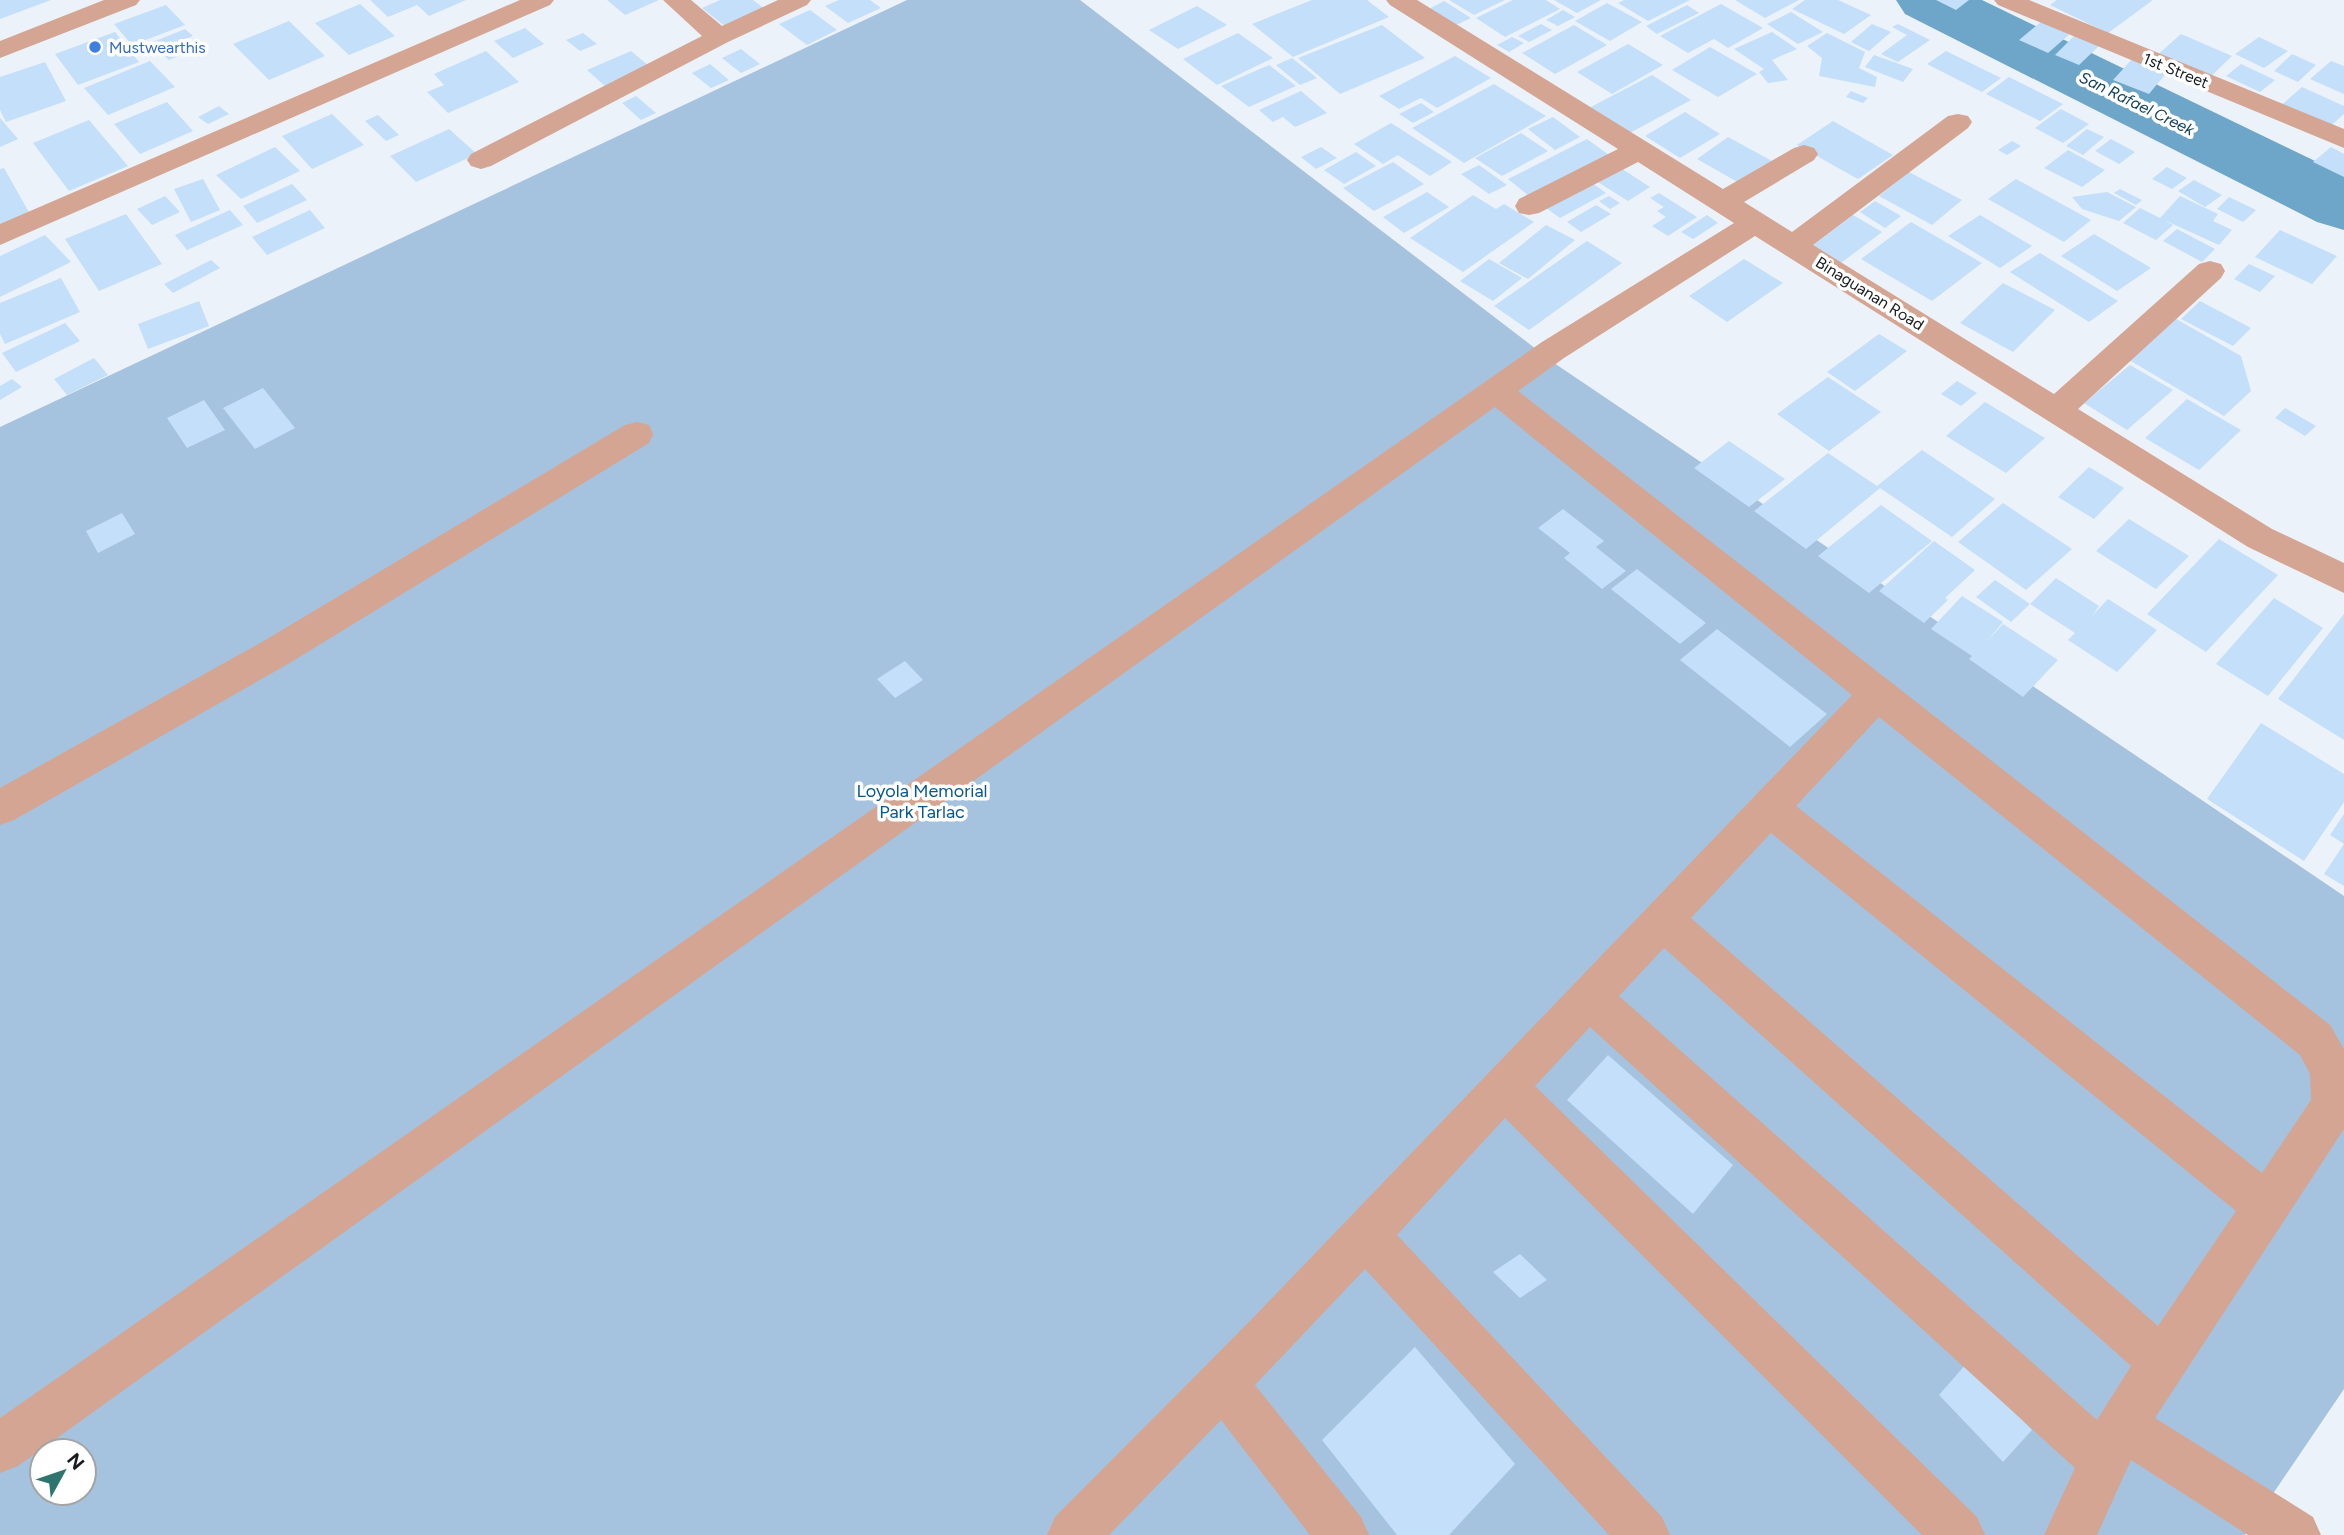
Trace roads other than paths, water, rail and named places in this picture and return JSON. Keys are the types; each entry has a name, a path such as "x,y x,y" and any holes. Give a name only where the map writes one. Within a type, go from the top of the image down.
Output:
{"street":[{"path":"0,50 127,0"},
{"path":"0,235 541,0"},
{"path":"676,0 719,37"},
{"path":"481,160 719,37 798,0"},
{"name":"Binaguanan Road","path":"1399,0 2260,538 2344,579"},
{"name":"1st Street","path":"2007,0 2344,139"},
{"path":"1794,245 1958,122"},
{"path":"1529,206 1641,149"},
{"path":"1724,201 1804,154"},
{"path":"0,1448 1553,350 1758,222"},
{"path":"2056,410 2210,271"},
{"path":"1496,391 2315,1040 2332,1070 2333,1105 2113,1443 2070,1535"},
{"path":"0,807 275,653 638,433"},
{"path":"1073,1535 1365,1235 1879,692"},
{"path":"1769,808 2267,1206"},
{"path":"1663,920 2164,1363"},
{"path":"1589,998 2113,1443 2284,1528"},
{"path":"1504,1087 1959,1535"},
{"path":"1365,1235 1644,1535"},
{"path":"1223,1383 1343,1535"}],"waterway":[{"name":"San Rafael Creek","path":"1929,0 2344,205"}],"place":[{"name":"Mustwearthis","path":"95,47"}],"park label":[{"name":"Loyola Memorial Park Tarlac","path":"922,801"}]}
